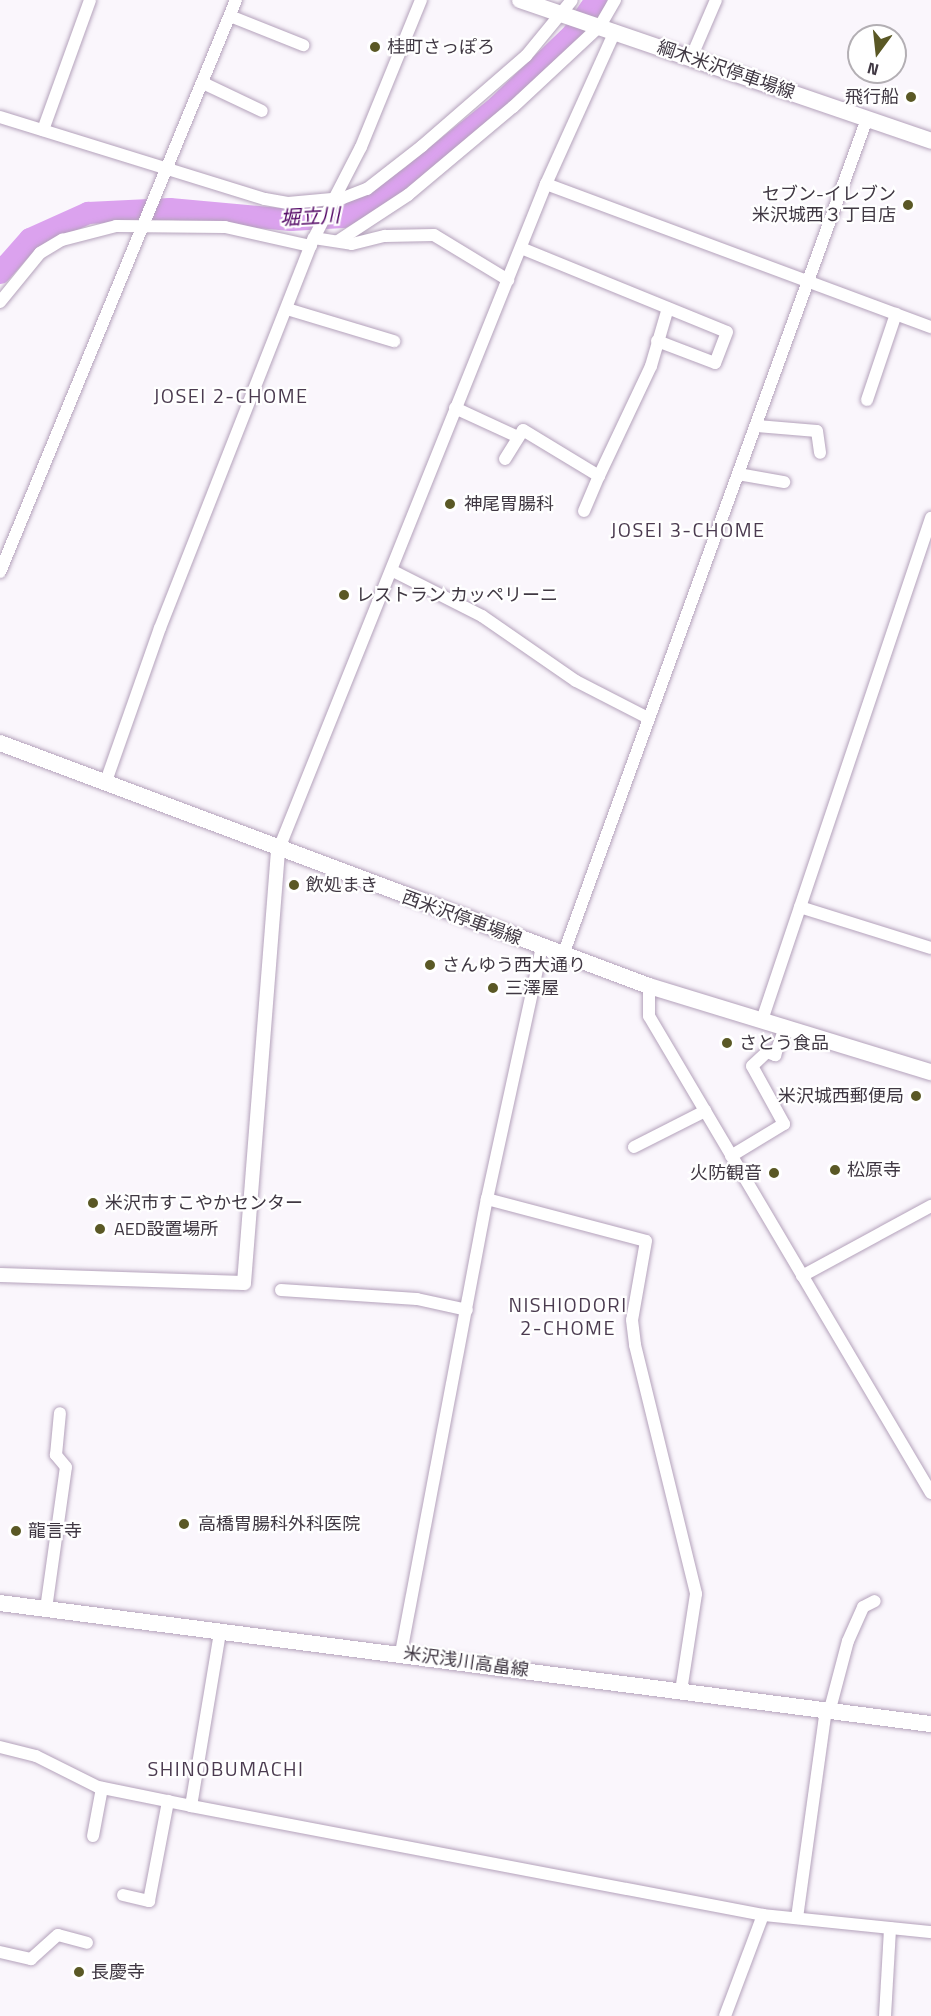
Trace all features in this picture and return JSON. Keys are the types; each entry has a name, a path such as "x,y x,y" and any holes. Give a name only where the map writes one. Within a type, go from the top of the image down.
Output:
{"main road":[{"name":"綱木米沢停車場線","path":"520,0 568,10 603,27 931,141"},
{"name":"西米沢停車場線","path":"0,743 278,851 649,987 931,1072"},
{"name":"米沢浅川高畠線","path":"0,1603 401,1653 931,1724"}],"street":[{"path":"43,130 90,0"},
{"path":"0,572 141,224 203,83 236,0"},
{"path":"105,784 160,628 314,239 332,198 361,147 421,0"},
{"path":"0,1275 244,1283 278,851 393,571 455,408 521,248 615,0"},
{"path":"691,58 716,0"},
{"path":"0,117 288,203 343,198 367,189 389,173 526,56 568,10"},
{"path":"230,16 303,45"},
{"path":"338,241 408,195 603,27"},
{"path":"203,83 262,111"},
{"path":"563,955 867,119"},
{"path":"546,184 807,283 931,327"},
{"path":"0,302 28,264 62,240 116,226 141,224 225,227 338,241 434,235 508,280"},
{"path":"521,248 727,332 715,363 657,341"},
{"path":"584,511 657,341 668,308"},
{"path":"287,309 394,341"},
{"path":"867,400 896,314"},
{"path":"455,408 518,438"},
{"path":"757,426 817,431 820,453"},
{"path":"504,459 523,430 599,476"},
{"path":"738,474 783,482"},
{"path":"762,1020 930,524"},
{"path":"393,571 482,616 576,681 648,718"},
{"path":"800,907 931,948"},
{"path":"401,1653 487,1199 542,947"},
{"path":"649,987 649,1016 931,1492"},
{"path":"731,1156 784,1124 753,1066 767,1052 775,1055 785,1027"},
{"path":"634,1147 705,1112"},
{"path":"487,1199 646,1242 632,1320 635,1345 696,1594 681,1691"},
{"path":"802,1275 931,1206"},
{"path":"280,1290 417,1299 467,1310"},
{"path":"46,1609 66,1467 56,1455 60,1413"},
{"path":"797,1918 828,1709 848,1641 863,1607 875,1601"},
{"path":"191,1806 220,1632"},
{"path":"0,1748 36,1755 102,1788 191,1806 763,1915 931,1932"},
{"path":"93,1836 102,1788"},
{"path":"123,1895 149,1900 168,1801"},
{"path":"726,2016 763,1915"},
{"path":"885,2016 890,1928"},
{"path":"0,1952 31,1959 58,1935 87,1943"}],"waterway":[{"name":"堀立川","path":"0,273 30,239 88,213 170,209 291,220 343,217 408,179 498,106 573,34 596,0"}],"place":[{"name":"桂町さっぽろ","path":"375,47"},
{"name":"飛行船","path":"911,97"},
{"name":"セブン-イレブン 米沢城西３丁目店","path":"908,205"},
{"name":"神尾胃腸科","path":"450,504"},
{"name":"レストラン カッペリーニ","path":"344,595"},
{"name":"飲処まき","path":"294,885"},
{"name":"さんゆう西大通り","path":"430,965"},
{"name":"三澤屋","path":"493,988"},
{"name":"さとう食品","path":"727,1043"},
{"name":"米沢城西郵便局","path":"916,1096"},
{"name":"松原寺","path":"835,1170"},
{"name":"火防観音","path":"774,1173"},
{"name":"米沢市すこやかセンター","path":"93,1203"},
{"name":"AED設置場所","path":"100,1229"},
{"name":"高橋胃腸科外科医院","path":"184,1524"},
{"name":"龍言寺","path":"16,1531"},
{"name":"長慶寺","path":"79,1972"}],"district":[{"name":"JOSEI 2-CHOME","path":"231,395"},
{"name":"JOSEI 3-CHOME","path":"688,529"},
{"name":"NISHIODORI 2-CHOME","path":"568,1316"},
{"name":"SHINOBUMACHI","path":"226,1768"}]}
